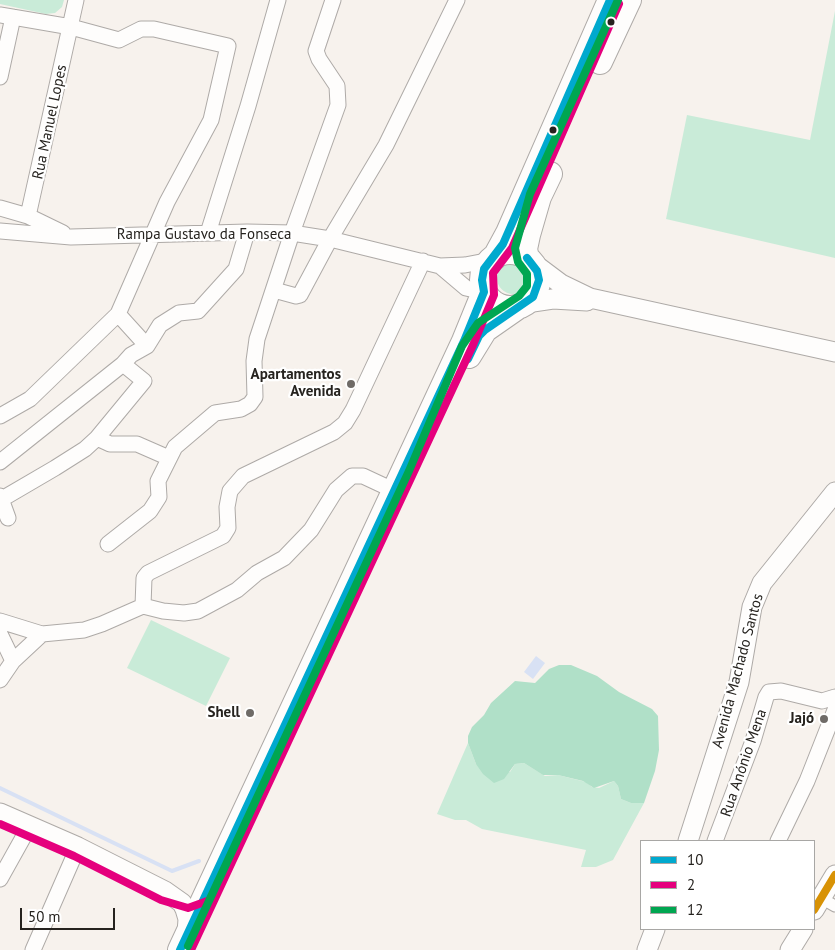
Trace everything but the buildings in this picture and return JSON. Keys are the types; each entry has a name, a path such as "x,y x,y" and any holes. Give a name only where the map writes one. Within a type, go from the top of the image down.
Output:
{"main road":[{"path":"188,945 207,891 464,341 484,292 482,280 484,269 508,233 610,0"},
{"path":"188,945 414,482 472,351 485,330 522,305 537,289 537,271 525,249 539,197 629,0"},
{"path":"493,258 511,253 530,260"},
{"path":"484,292 495,304 510,308 522,305"}],"street":[{"name":"Rua Manuel Lopes","path":"28,216 76,0"},
{"path":"208,233 248,106 278,0"},
{"path":"108,544 150,511 159,497 158,481 175,447 215,413 241,409 250,404 255,397 254,361 257,339 292,233 338,105 337,86 316,51 333,0"},
{"path":"274,290 296,296 300,295 330,239 386,145 457,0"},
{"path":"0,77 7,16 70,27 119,40 141,29 154,29 228,46 211,120 167,202 118,314 30,399 0,416"},
{"name":"Rampa Gustavo da Fonseca","path":"0,208 28,216 71,237 247,232 292,233 330,239 440,266 476,264 493,258"},
{"path":"0,231 71,237"},
{"path":"0,462 123,364 131,355 147,346 160,325 180,313 198,311 236,269 247,232"},
{"path":"530,260 561,284 590,298 835,352"},
{"path":"143,606 144,578 148,574 223,536 228,528 227,508 230,491 243,476 334,432 345,423 353,410 423,261"},
{"name":"Rampa Gustavo da Fonseca","path":"440,266 466,288 484,292"},
{"path":"522,305 567,299 615,304"},
{"path":"118,314 147,346"},
{"path":"8,518 1,497 55,468 85,449 97,438 144,381 123,364"},
{"path":"97,438 110,444 137,444 169,458"},
{"path":"0,621 42,634 84,630 143,606 163,611 184,613 198,611 237,590 257,573 284,558 302,542 336,490 352,476 363,476 393,490"},
{"name":"Avenida Machado Santos","path":"688,840 739,682 755,599 762,583 835,492"},
{"path":"0,634 13,661"},
{"path":"0,680 13,661 42,634"},
{"name":"Rua Anónio Mena","path":"715,840 754,741 769,692 781,691 822,701 835,697"},
{"path":"778,840 807,781 835,710"},
{"path":"0,813 78,847 165,892 182,903 188,919 188,945"},
{"path":"0,878 29,826"},
{"path":"34,950 78,847"},
{"path":"823,905 835,875"},
{"path":"165,892 188,898 207,891"},
{"path":"647,950 655,930"},
{"path":"790,950 802,930"}],"green space":[{"path":"0,0 64,0 62,7 55,13 46,14 0,4"},
{"path":"835,11 835,258 666,219 687,115 810,140"},
{"path":"513,262 519,263 524,267 528,272 528,284 524,289 519,293 513,294 507,293 502,289 498,284 497,278 498,272 502,267 507,263"},
{"path":"151,620 230,658 206,706 127,668"},
{"path":"559,665 571,665 597,676 619,692 652,709 658,716 659,750 655,771 644,803 631,803 621,799 618,786 614,781 594,788 583,781 558,775 543,775 524,763 515,764 504,779 494,783 483,774 476,764 468,743 468,736 472,727 484,715 491,703 515,681 535,683 549,669"},
{"path":"468,743 476,764 510,772 515,764 524,763 545,776 558,775 586,782 592,787 599,788 614,781 618,786 621,799 631,803 644,803 613,860 596,867 581,867 586,850 482,829 466,820 455,820 437,814"}],"water":[{"path":"536,656 545,663 533,679 524,672"}],"waterway":[{"path":"0,788 172,871 199,861"}],"transit line":[{"name":"10","path":"180,950 464,341 484,292 482,280 484,269 503,244 610,0"},
{"name":"12","path":"188,946 409,471 462,346 478,323 519,296 527,286 527,274 518,262 515,248 530,194 618,0"},
{"name":"2","path":"191,950 473,345 494,295 493,273 512,248 619,4"},
{"name":"10","path":"468,359 479,336 485,330 533,297 539,280 537,271 527,258"},
{"name":"2","path":"0,824 74,856 161,900 188,908 210,900"},
{"path":"815,908 835,875"}],"place":[{"name":"Apartamentos Avenida","path":"351,384"},
{"name":"Shell","path":"250,713"},
{"name":"Jajó","path":"824,719"}]}
